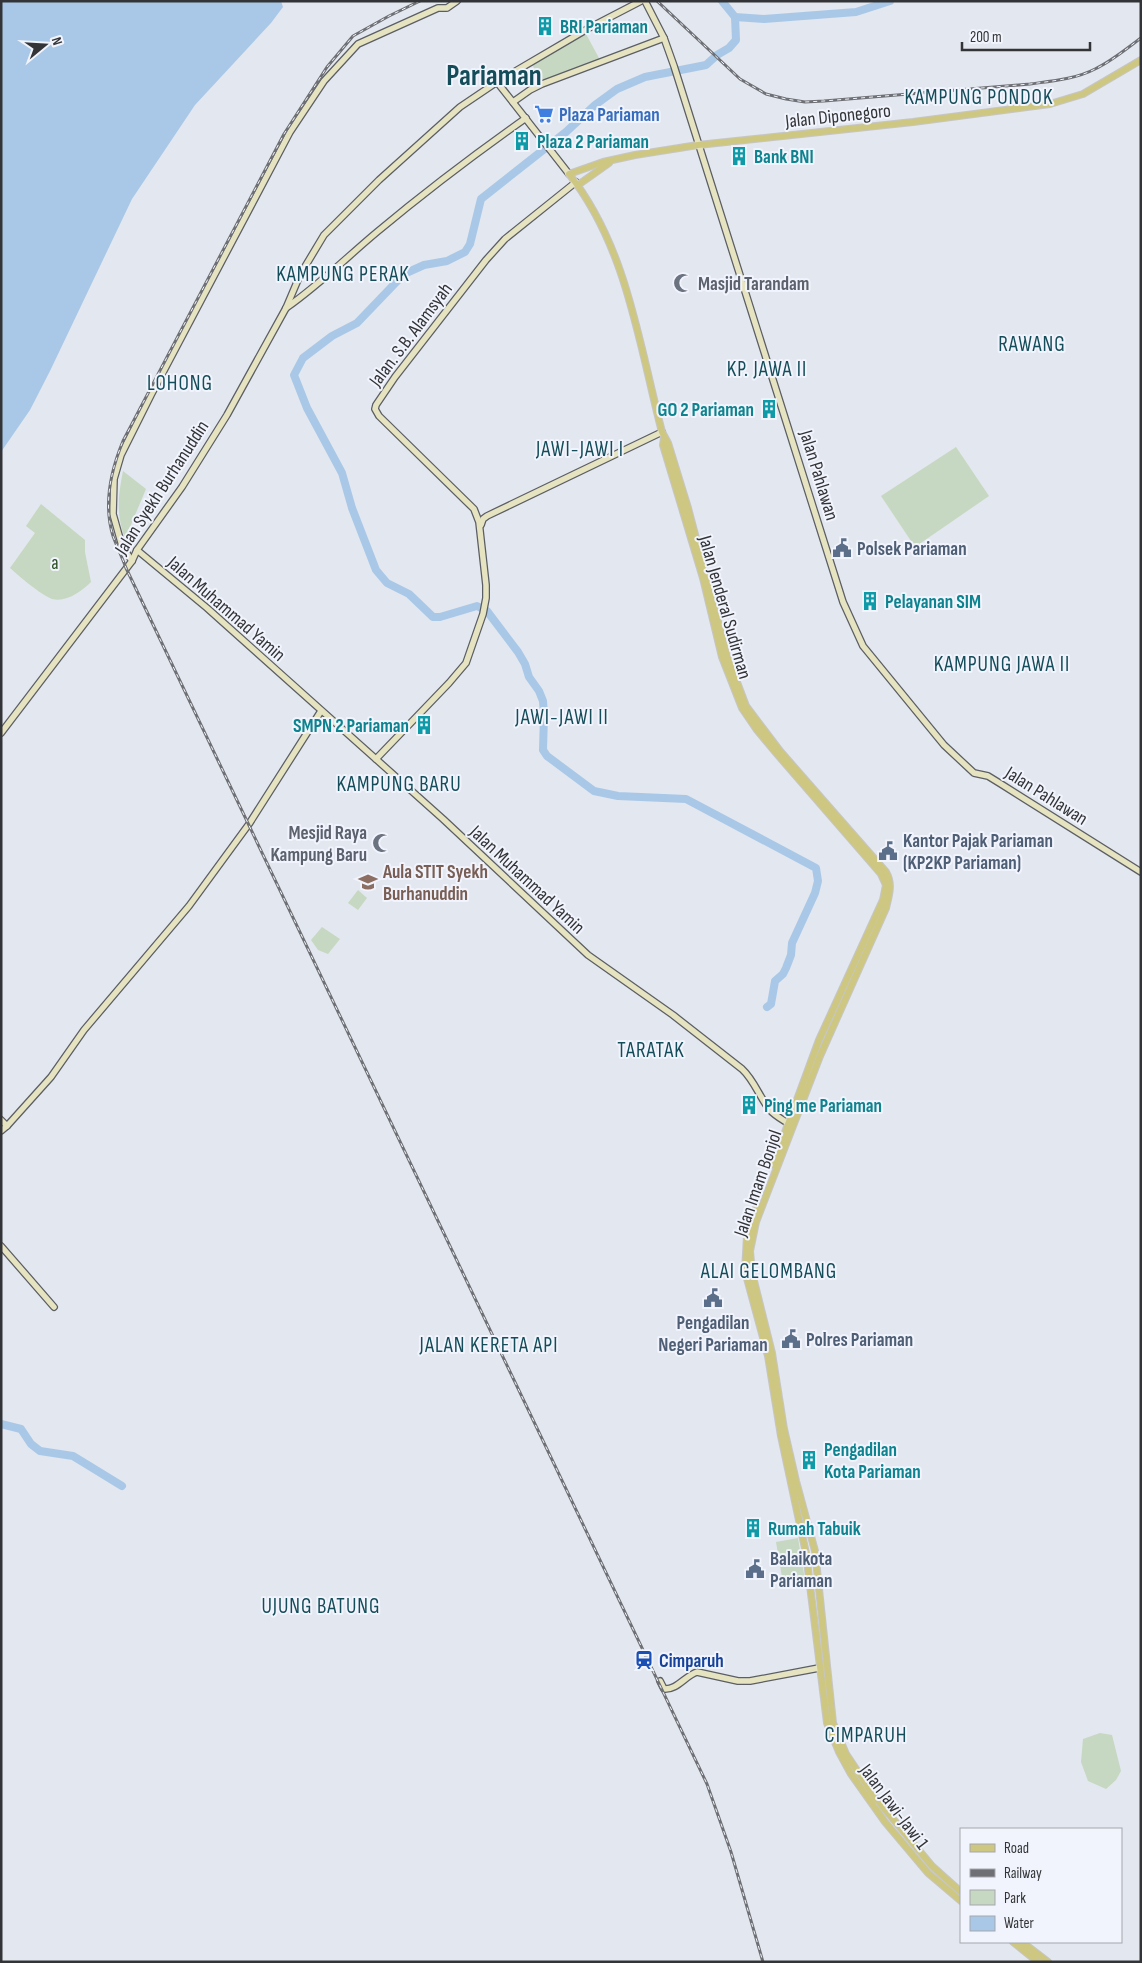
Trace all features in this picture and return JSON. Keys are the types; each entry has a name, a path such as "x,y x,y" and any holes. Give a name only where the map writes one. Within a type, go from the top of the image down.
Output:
{"main road":[{"name":"Jalan Diponegoro","path":"569,174 617,159 698,146 906,123 1050,104 1083,94 1141,60"},
{"name":"Jalan Diponegoro","path":"577,183 617,159"},
{"name":"Jalan Jenderal Sudirman","path":"569,174 594,209 619,267 634,317 663,435 663,445 715,621 722,657 737,698 749,719 852,835 889,883"},
{"name":"Jalan Imam Bonjol","path":"791,1125 819,1040 889,883"},
{"name":"Jalan Imam Bonjol","path":"808,1566 775,1387 766,1327 754,1295 750,1251 752,1235 761,1202 791,1125 886,908 889,883"},
{"path":"819,1040 826,1043"},
{"name":"Jalan Imam Bonjol","path":"793,1481 815,1551 817,1564"},
{"path":"806,1553 815,1551"},
{"path":"808,1566 817,1564"},
{"name":"Jalan Jawi-Jawi 1","path":"817,1564 830,1723"},
{"name":"Jalan Jawi-Jawi 1","path":"808,1566 819,1668 830,1723 856,1771 928,1873 960,1900"},
{"path":"815,1632 823,1632"},
{"name":"Jalan Jawi-Jawi 1","path":"904,1839 960,1891"},
{"path":"1014,1943 1038,1962"},
{"path":"1023,1943 1048,1962"}],"street":[{"path":"132,561 122,546 113,514 114,479 121,455 155,386 290,132 324,81 358,44 438,8 447,8 457,1"},
{"name":"Jalan Syekh Burhanuddin","path":"1,733 132,561 137,550 182,487 227,415 286,308 314,250 337,220 460,107 497,82 603,20 641,1"},
{"name":"Jalan Pahlawan","path":"645,1 664,38 674,66 843,602 858,639 944,746 966,766 976,774 988,776 1141,872"},
{"path":"513,102 542,84 664,38"},
{"path":"497,82 569,174"},
{"path":"286,308 303,296 377,232 490,143 526,118"},
{"name":"Jalan. S.B. Alamsyah","path":"474,509 379,416 375,409 376,405 395,377 486,260 505,240 577,183"},
{"path":"294,289 299,296 303,296"},
{"path":"479,532 483,519 487,516 663,435"},
{"path":"474,509 487,516"},
{"path":"376,759 463,668 486,598 479,521 474,509"},
{"name":"Jalan Muhammad Yamin","path":"137,550 207,608 369,752 480,852 588,955 668,1011 742,1069 750,1077 768,1108 779,1118 791,1125"},
{"path":"1,1131 51,1077 84,1030 179,919 249,824 321,711"},
{"path":"369,752 373,754 381,753"},
{"path":"1,1120 7,1126"},
{"path":"1,1246 54,1307"},
{"path":"660,1680 664,1689 667,1690 672,1689 691,1674 697,1672 738,1681 750,1681 819,1668"}],"green space":[{"path":"586,34 600,60 543,80 532,65"},
{"path":"956,447 989,496 915,547 881,496"},
{"path":"123,471 146,489 125,539 120,521 119,505"},
{"name":"a","path":"41,504 85,540 85,552 91,582 68,598 57,600 47,597 10,568 35,533 26,526"},
{"path":"358,890 367,898 358,910 348,903"},
{"path":"322,927 340,939 328,954 318,950 311,940"},
{"path":"798,1538 805,1580 783,1583 776,1542"},
{"path":"1100,1733 1112,1735 1121,1771 1116,1780 1106,1789 1088,1781 1081,1762 1083,1739"}],"water":[{"path":"1,1 281,1 283,7 271,23 195,105 132,199 30,410 1,452"}],"waterway":[{"path":"722,1 735,17 764,19 856,12 890,1"},
{"path":"735,17 736,40 729,48 717,55 706,65 645,77 617,89 595,105 566,132 481,199 470,244 465,252 447,261 424,265 404,274 357,323 332,336 303,358 294,375 307,408 342,473 352,508 376,570 387,583 409,594 433,617 440,617 477,606 487,611 518,652 525,664 529,677 539,691 543,701 544,715 543,750 547,756 594,791 618,796 686,799 816,868 818,881 815,893 792,943 791,955 786,968 783,974 775,981 771,1004 767,1007"},
{"path":"1,1424 21,1429 31,1444 40,1451 73,1456 122,1486"}],"railway":[{"path":"420,1 353,36 327,67 284,134 123,441 110,487 110,524 126,568 707,1784 731,1852 763,1962"},
{"path":"657,1 740,79 766,94 805,102 1030,84 1064,79 1080,75 1101,66 1141,38"}],"place":[{"name":"BRI Pariaman","path":"545,26"},
{"name":"Plaza Pariaman","path":"544,114"},
{"name":"Plaza 2 Pariaman","path":"522,141"},
{"name":"Bank BNI","path":"739,156"},
{"name":"Masjid Tarandam","path":"683,283"},
{"name":"GO 2 Pariaman","path":"769,409"},
{"name":"Polsek Pariaman","path":"842,548"},
{"name":"Pelayanan SIM","path":"870,601"},
{"name":"SMPN 2 Pariaman","path":"424,725"},
{"name":"Mesjid Raya Kampung Baru","path":"382,843"},
{"name":"Kantor Pajak Pariaman (KP2KP Pariaman)","path":"888,851"},
{"name":"Aula STIT Syekh Burhanuddin","path":"368,882"},
{"name":"Ping me Pariaman","path":"749,1105"},
{"name":"Pengadilan Negeri Pariaman","path":"713,1298"},
{"name":"Polres Pariaman","path":"791,1339"},
{"name":"Pengadilan Kota Pariaman","path":"809,1460"},
{"name":"Rumah Tabuik","path":"753,1528"},
{"name":"Balaikota Pariaman","path":"755,1569"},
{"name":"Cimparuh","path":"644,1660"}],"district":[{"name":"Pariaman","path":"494,75"},
{"name":"KAMPUNG PONDOK","path":"979,97"},
{"name":"KAMPUNG PERAK","path":"343,274"},
{"name":"RAWANG","path":"1032,344"},
{"name":"KP. JAWA II","path":"767,369"},
{"name":"LOHONG","path":"180,383"},
{"name":"JAWI-JAWI I","path":"580,449"},
{"name":"KAMPUNG JAWA II","path":"1002,664"},
{"name":"JAWI-JAWI II","path":"562,717"},
{"name":"KAMPUNG BARU","path":"399,784"},
{"name":"TARATAK","path":"651,1050"},
{"name":"ALAI GELOMBANG","path":"769,1271"},
{"name":"JALAN KERETA API","path":"489,1345"},
{"name":"UJUNG BATUNG","path":"321,1606"},
{"name":"CIMPARUH","path":"866,1735"}]}
